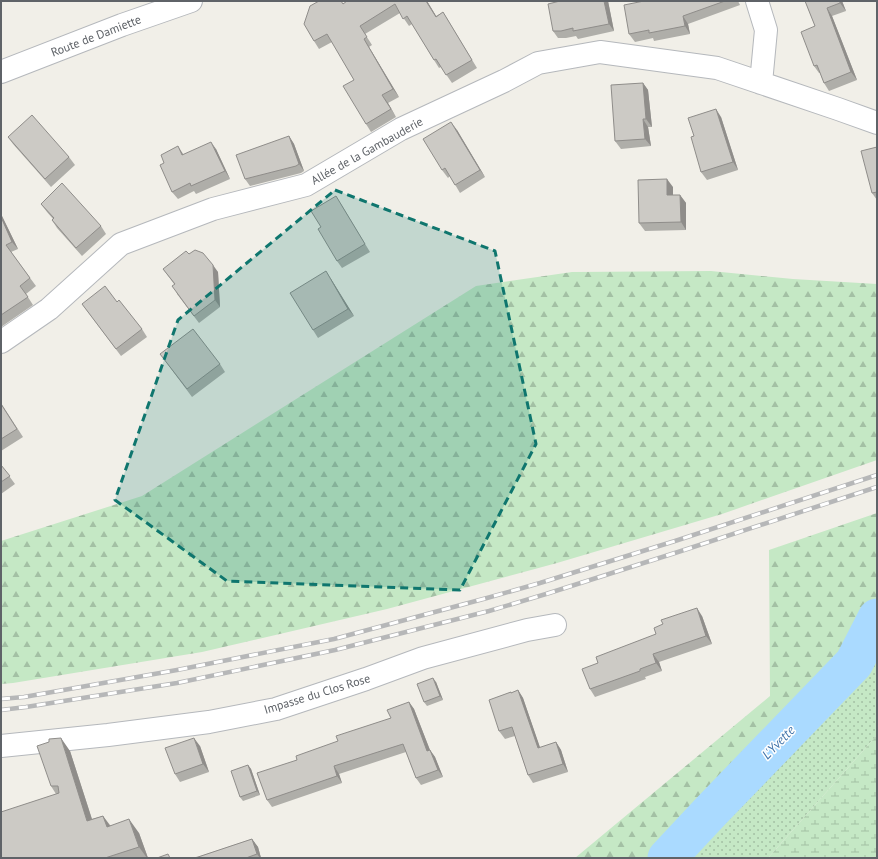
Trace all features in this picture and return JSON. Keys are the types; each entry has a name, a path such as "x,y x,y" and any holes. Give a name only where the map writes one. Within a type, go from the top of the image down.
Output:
{"street":[{"name":"Route de Damiette","path":"1,72 191,1"},
{"path":"757,1 766,30 760,83"},
{"name":"Allée de la Gambauderie","path":"1,342 49,309 122,244 213,209 306,185 401,130 504,81 538,63 600,52 717,68 877,123"},
{"name":"Impasse du Clos Rose","path":"1,746 209,722 276,709 423,658 527,630 555,625"}],"highlighted area":[{"path":"335,190 495,251 536,444 460,590 227,581 115,500 178,320"}],"green space":[{"path":"711,271 793,279 877,284 877,460 722,514 557,563 387,609 202,652 1,684 1,541 142,496 476,286 572,272"},
{"path":"877,513 877,618 854,663 667,858 575,858 770,696 769,550"},
{"path":"877,618 877,735 768,858 667,858 854,663"},
{"path":"877,735 877,858 768,858"}],"building":[{"path":"319,1 341,1 343,4 347,1 426,1 436,17 443,12 472,60 446,75 436,59 434,60 407,16 403,19 395,4 360,26 367,37 364,39 393,89 382,95 391,109 366,124 343,86 354,80 327,34 314,41 304,24 310,6"},
{"path":"560,1 604,1 609,24 573,31 573,28 553,31 548,4"},
{"path":"644,1 725,1 683,16 685,26 649,33 649,30 629,34 624,5"},
{"path":"805,1 840,1 840,3 827,8 851,72 824,83 817,65 814,66 801,32 815,26"},
{"path":"643,83 646,119 643,119 645,139 615,141 611,85"},
{"path":"716,109 733,162 701,172 691,137 694,136 688,118"},
{"path":"32,115 69,157 45,179 8,137"},
{"path":"451,122 480,170 455,185 445,168 442,170 423,139"},
{"path":"289,136 299,164 245,179 236,155"},
{"path":"211,142 225,171 191,186 190,183 172,192 160,165 164,163 161,155 178,146 182,155"},
{"path":"877,147 877,192 872,193 861,151"},
{"path":"667,179 667,195 680,195 681,222 639,223 638,180"},
{"path":"62,183 101,226 76,248 52,220 54,218 41,204"},
{"path":"336,196 365,244 337,261 318,229 321,227 311,211"},
{"path":"1,217 12,242 6,245 30,278 20,286 28,297 1,315"},
{"path":"195,250 203,253 213,265 215,300 194,316 172,286 175,284 163,269 186,251 189,254"},
{"path":"326,271 348,309 313,330 290,293"},
{"path":"105,286 117,302 119,300 142,329 116,349 82,304"},
{"path":"193,329 220,364 187,389 160,354"},
{"path":"1,404 17,429 1,439"},
{"path":"1,465 10,476 1,482"},
{"path":"697,608 706,636 653,654 656,663 640,669 640,671 590,689 582,669 598,663 596,657 656,634 654,628 663,624 661,620"},
{"path":"433,678 440,696 424,702 417,684"},
{"path":"518,690 538,748 556,742 563,764 528,775 512,727 499,731 489,700"},
{"path":"409,702 427,751 430,750 438,770 416,778 403,744 334,766 337,776 267,800 257,773 297,760 296,756 338,741 336,736 391,718 387,710"},
{"path":"61,738 87,821 103,816 107,827 129,819 139,847 105,858 1,858 1,812 59,793 58,786 51,786 37,746 49,742 49,739"},
{"path":"194,738 203,764 175,774 165,748"},
{"path":"248,765 257,791 240,797 231,771"},
{"path":"252,839 257,854 246,858 194,858 198,857"},
{"path":"168,854 170,858 157,858"}],"waterway":[{"name":"L'Yvette","path":"667,858 854,663 877,618"}],"railway":[{"path":"1,699 24,697 177,670 334,639 540,583 675,541 877,475"},
{"path":"1,710 177,683 335,650 489,611 678,552 877,487"}]}
